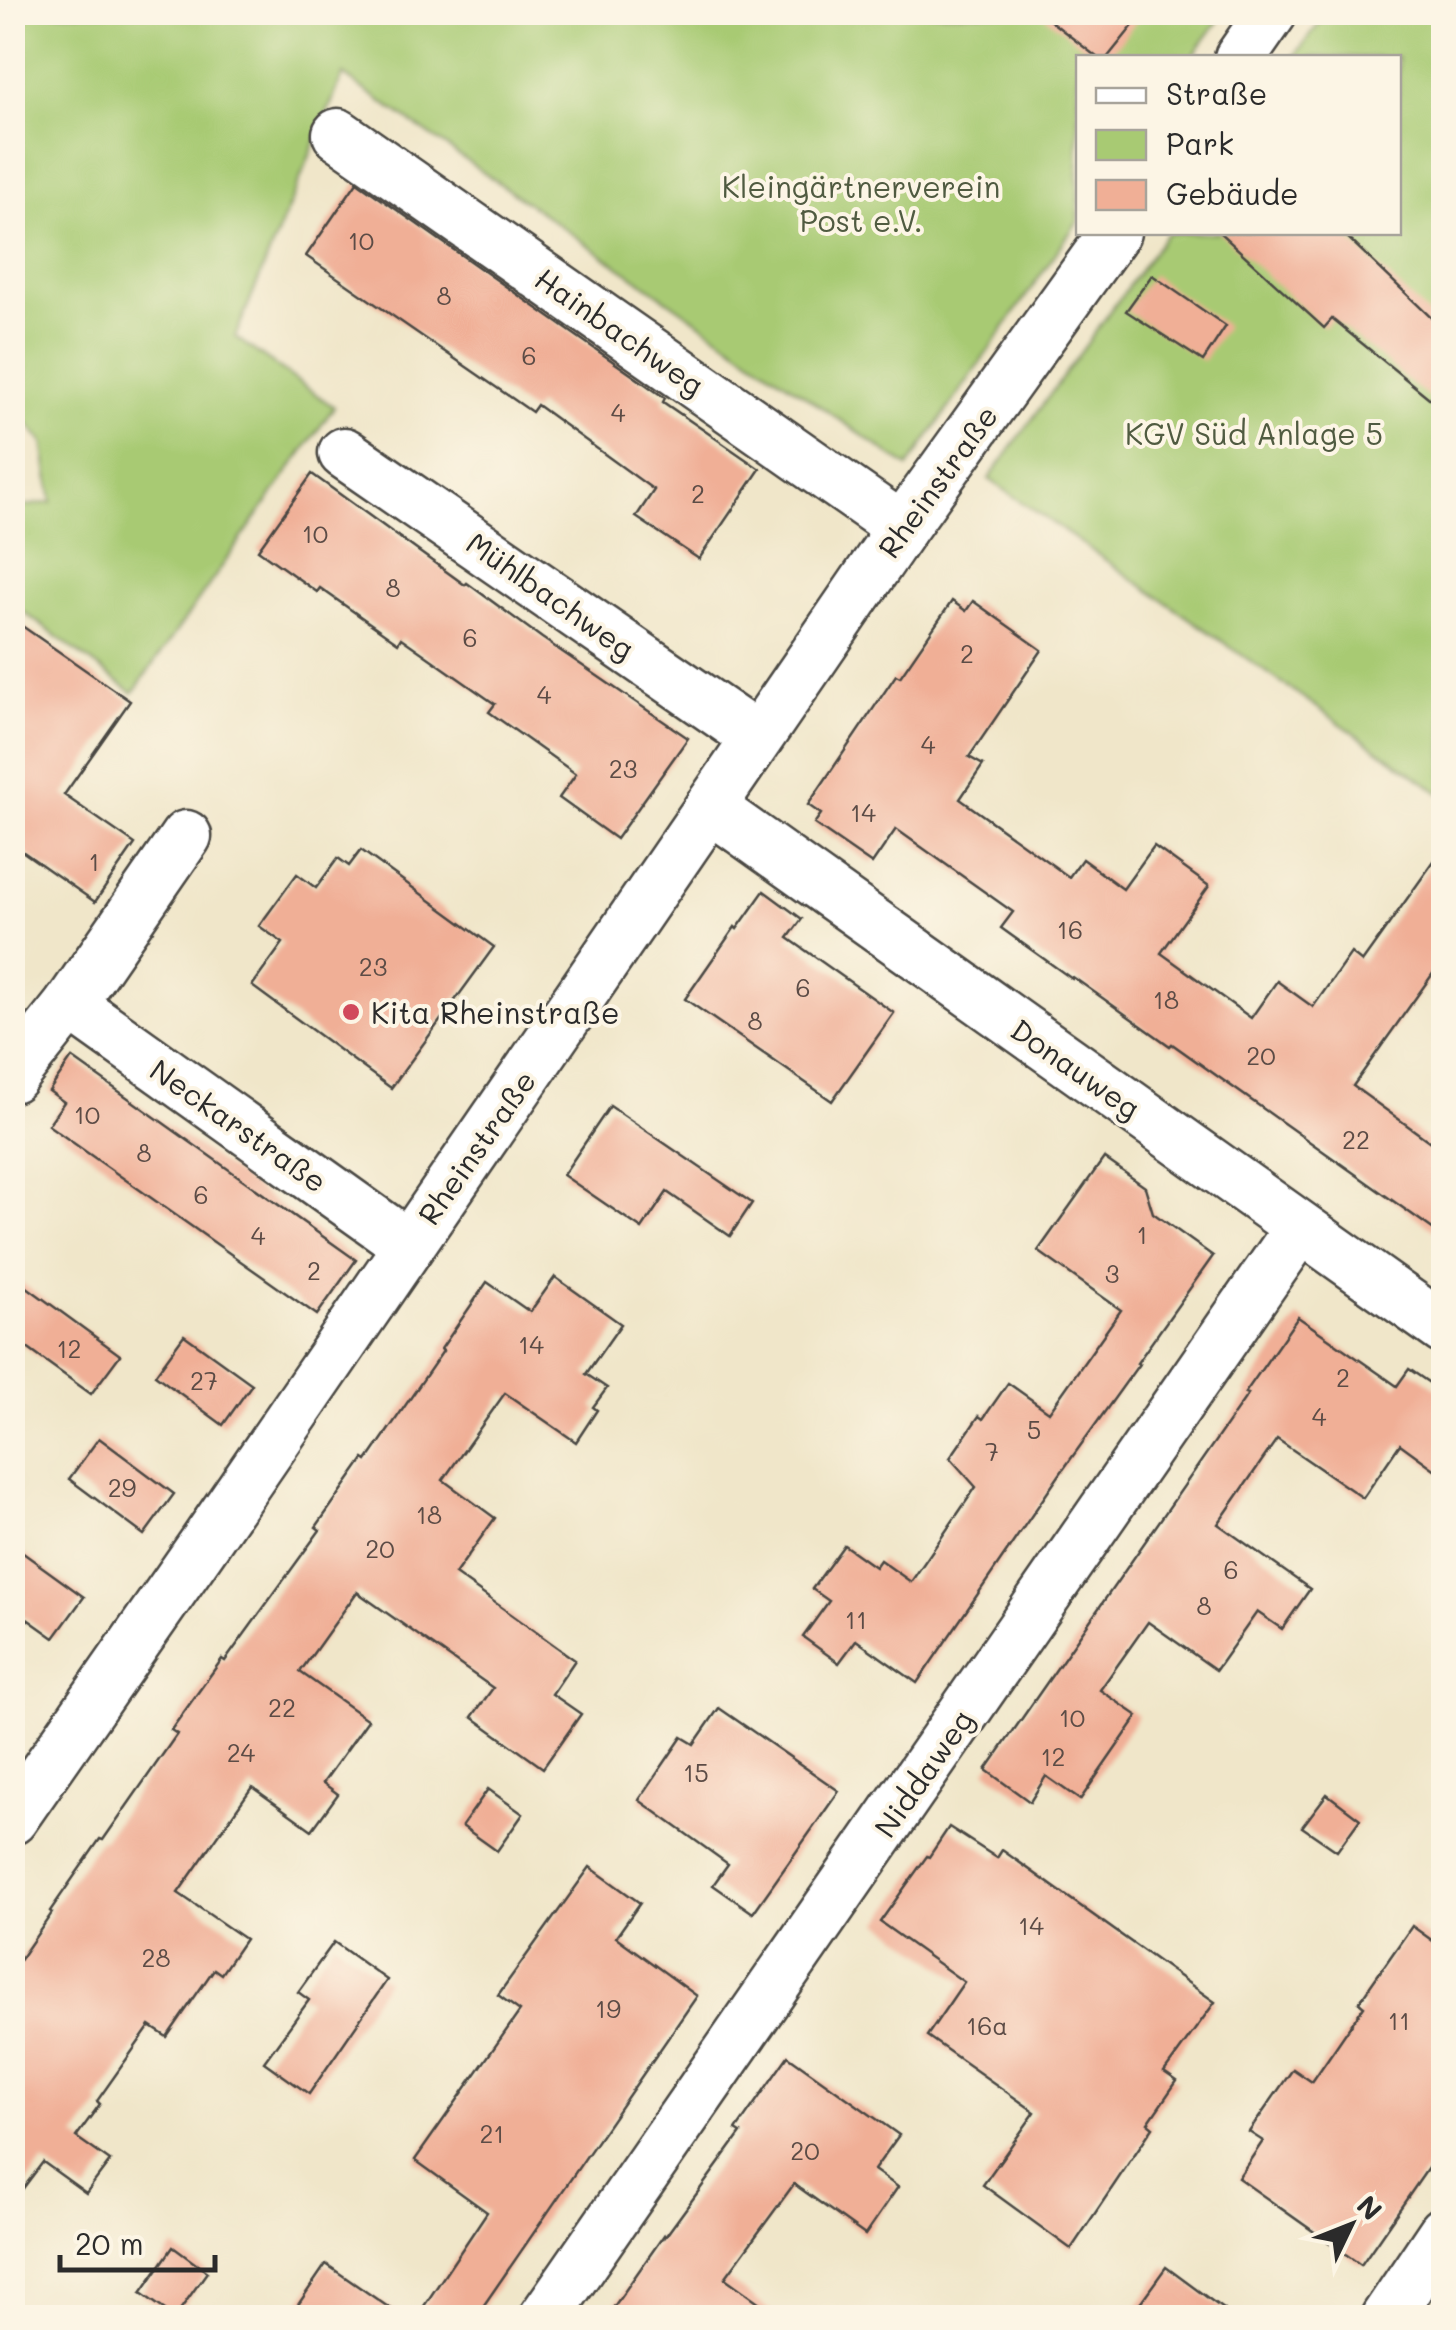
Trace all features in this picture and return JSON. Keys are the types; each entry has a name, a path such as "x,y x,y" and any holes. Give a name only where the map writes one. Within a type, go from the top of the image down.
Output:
{"street":[{"path":"1242,55 1272,12"},
{"name":"Hainbachweg","path":"338,134 902,528"},
{"name":"Rheinstraße","path":"12,1818 902,528 1113,235"},
{"name":"Mühlbachweg","path":"344,453 757,738"},
{"name":"Donauweg","path":"710,807 1444,1329"},
{"path":"12,1078 70,1004 186,836"},
{"name":"Neckarstraße","path":"70,1004 408,1245"},
{"name":"Niddaweg","path":"544,2318 1300,1228"},
{"path":"1386,2318 1444,2232"}],"green space":[{"name":"Kleingärtnerverein Post e.V.","path":"13,13 1224,13 1193,55 1076,55 1076,224 908,467 343,75 235,337 334,407 133,693 13,604 13,508 52,502 43,442 13,407"},
{"name":"KGV Süd Anlage 5","path":"1327,13 1443,13 1443,795 989,479 1166,235 1401,235 1401,55 1296,55"}],"building":[{"path":"1039,12 1144,12 1109,55 1094,55"},
{"path":"357,182 760,469 699,559 636,517 654,490 537,405 532,412 306,256"},
{"path":"1222,235 1345,235 1444,330 1444,410 1332,319 1324,328"},
{"path":"1152,275 1226,326 1203,361 1126,311"},
{"path":"312,474 688,738 616,839 559,798 576,774 489,712 495,704 401,638 398,643 258,550"},
{"path":"952,601 966,611 973,601 1042,650 969,757 983,765 960,799 1069,877 1082,859 1123,889 1154,846 1209,886 1161,953 1251,1018 1277,981 1313,1007 1351,953 1362,962 1444,847 1444,958 1353,1086 1444,1152 1444,1237 1001,928 1013,912 896,829 872,864 814,824 821,814 808,805 896,675 900,677"},
{"path":"12,619 130,701 64,795 135,844 95,902 12,844"},
{"path":"361,850 494,947 391,1088 252,986 283,943 259,926 297,874 316,888 338,858 349,866"},
{"path":"764,891 802,919 788,938 894,1013 832,1101 685,999"},
{"path":"72,1058 356,1260 317,1315 48,1125 64,1102 49,1091"},
{"path":"610,1106 752,1203 730,1236 667,1192 642,1229 563,1175"},
{"path":"1104,1158 1145,1187 1153,1213 1213,1256 917,1683 856,1640 839,1663 803,1637 829,1601 812,1589 844,1545 875,1567 880,1560 911,1582 976,1487 950,1458 979,1416 983,1419 1008,1383 1049,1412 1121,1310 1038,1251"},
{"path":"12,1276 120,1355 91,1394 12,1337"},
{"path":"555,1277 621,1324 586,1374 607,1388 593,1407 597,1410 576,1442 505,1393 443,1480 495,1518 455,1574 575,1660 552,1694 581,1714 543,1768 472,1717 493,1688 357,1592 300,1672 368,1720 323,1783 338,1794 312,1830 252,1787 178,1893 245,1939 221,1974 214,1969 167,2037 150,2026 97,2101 100,2104 76,2137 110,2161 86,2193 43,2162 12,2203 12,1971 100,1839 103,1840 177,1734 171,1730 320,1530 316,1527 364,1459 367,1461 487,1282 530,1312"},
{"path":"1298,1317 1397,1386 1409,1369 1444,1393 1444,1476 1400,1444 1363,1498 1277,1439 1218,1524 1310,1589 1282,1629 1257,1612 1216,1670 1148,1622 1100,1690 1138,1716 1080,1800 1046,1776 1030,1802 986,1770"},
{"path":"184,1335 252,1384 223,1425 155,1375"},
{"path":"99,1438 174,1494 144,1535 69,1479"},
{"path":"12,1545 84,1597 54,1638 12,1608"},
{"path":"719,1708 839,1791 753,1913 713,1885 728,1864 639,1800 682,1737 694,1744"},
{"path":"488,1789 523,1814 497,1851 462,1826"},
{"path":"1327,1794 1360,1819 1337,1851 1302,1827"},
{"path":"949,1827 997,1858 1002,1850 1215,2002 1164,2072 1177,2081 1148,2123 1153,2127 1071,2249 983,2185 1035,2112 927,2036 964,1982 880,1922"},
{"path":"590,1867 640,1903 616,1937 697,1996 475,2318 416,2318 487,2212 415,2160 520,2011 498,1995"},
{"path":"1412,1926 1444,1949 1444,2145 1361,2265 1238,2178 1263,2141 1249,2132 1293,2069 1312,2082 1364,2006 1359,2002"},
{"path":"334,1942 387,1980 309,2094 264,2062 309,2000 298,1992"},
{"path":"788,2056 899,2135 874,2170 898,2187 865,2235 794,2184 725,2278 781,2318 606,2318 741,2133 736,2130"},
{"path":"173,2247 207,2272 175,2317 141,2293"},
{"path":"326,2264 404,2318 289,2318"},
{"path":"1166,2267 1235,2318 1129,2318"}],"place":[{"name":"Kita Rheinstraße","path":"351,1012"}]}
